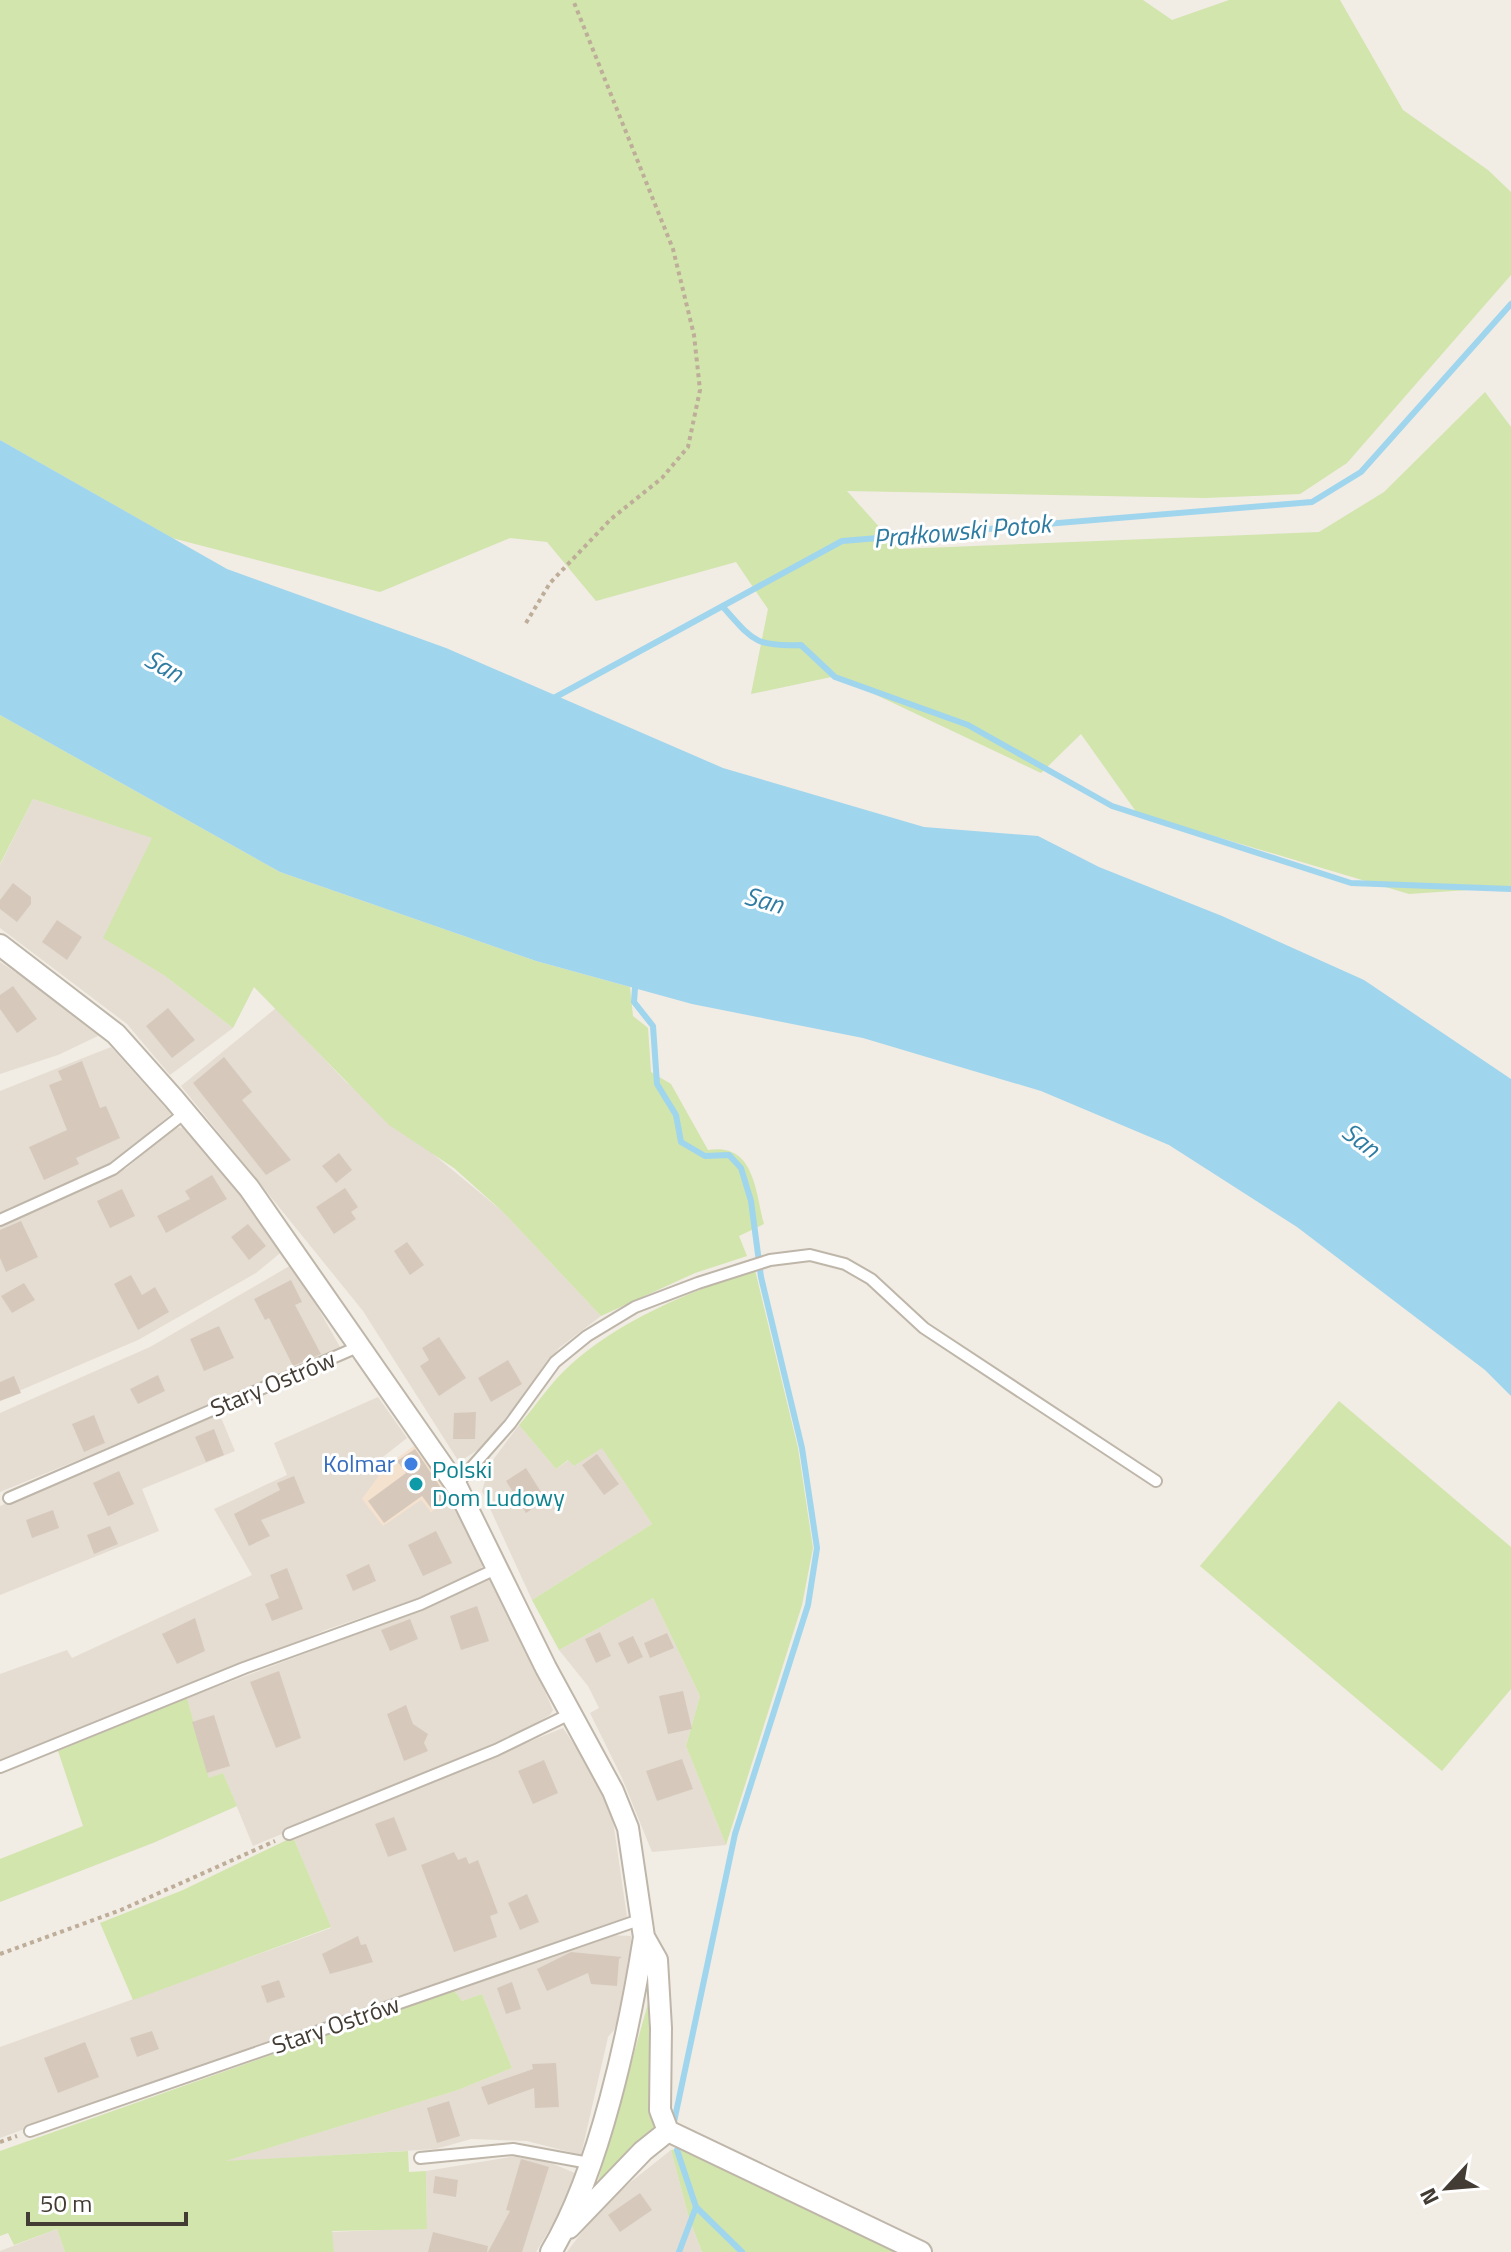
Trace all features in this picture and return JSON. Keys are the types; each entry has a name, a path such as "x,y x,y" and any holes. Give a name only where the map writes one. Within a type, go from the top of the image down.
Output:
{"street":[{"name":"Stary Ostrów","path":"0,945 116,1034 186,1112 249,1188 456,1485 541,1658 613,1791 628,1828 643,1928 657,1960 661,2028 660,2110 668,2131"},
{"path":"556,2244 589,2163 609,2095 643,1928"},
{"path":"556,2244 643,2151 668,2131 921,2252"}],"lane":[{"path":"0,1220 113,1169 186,1112"},
{"path":"456,1485 510,1424 555,1362 587,1336 635,1307 748,1266 810,1255 845,1264 871,1279 924,1328 1156,1481"},
{"name":"Stary Ostrów","path":"9,1498 360,1346"},
{"path":"0,1767 244,1668 421,1604 499,1568"},
{"path":"289,1834 496,1750 572,1713"},
{"name":"Stary Ostrów","path":"30,2131 643,1928"},
{"path":"420,2158 513,2149 589,2163"}],"path":[{"path":"526,623 550,583 611,519 662,478 688,447 700,390 694,335 673,249 573,0"},
{"path":"0,1954 121,1910 289,1834"}],"shaded area":[{"path":"33,799 153,838 104,938 165,976 233,1028 170,1075 127,1024 0,928 0,865"},
{"path":"0,962 60,1002 100,1035 58,1055 0,1074"},
{"path":"276,1008 346,1082 502,1211 601,1316 559,1348 484,1446 459,1462 363,1311 181,1086"},
{"path":"111,1047 171,1114 116,1161 0,1213 0,1091"},
{"path":"188,1127 284,1250 256,1273 138,1340 0,1399 0,1225 127,1168 172,1128"},
{"path":"293,1264 340,1347 181,1418 0,1492 0,1413 150,1347"},
{"path":"378,1397 407,1438 374,1464 381,1474 362,1499 422,1499 431,1512 451,1498 485,1561 480,1570 414,1600 328,1629 100,1725 0,1762 0,1674 67,1650 72,1658 252,1575 214,1509 287,1475 274,1443"},
{"path":"219,1413 235,1451 142,1489 159,1531 0,1595 0,1506"},
{"path":"519,1425 556,1469 569,1460 574,1466 602,1447 652,1524 532,1600 482,1491 490,1464"},
{"name":"Polski Dom Ludowy","path":"414,1446 451,1498 431,1512 421,1500 383,1526 362,1499 385,1467"},
{"path":"487,1580 496,1580 553,1710 550,1715 504,1742 253,1846 223,1773 209,1779 187,1698 421,1610"},
{"path":"653,1598 700,1696 686,1746 726,1845 652,1852 622,1778 590,1713 599,1708 588,1686 559,1650"},
{"path":"563,1728 591,1770 612,1814 627,1917 193,2067 0,2138 0,2047 331,1928 293,1837"},
{"path":"608,1935 631,1936 630,1983 614,2030 608,2037 581,2155 527,2141 471,2139 436,2149 222,2162 458,2090 512,2068 482,1994 462,2001 454,1990"},
{"path":"671,2150 689,2218 702,2252 567,2252 603,2204"},
{"path":"516,2156 549,2162 577,2174 566,2202 536,2252 334,2252 331,2232 427,2228 426,2171"},
{"path":"57,2229 65,2252 0,2252 0,2251"}],"green space":[{"path":"0,0 1143,0 1172,20 1229,0 1340,0 1403,110 1488,170 1511,192 1511,275 1347,463 1300,494 1205,498 847,491 899,549 1319,532 1384,492 1485,392 1511,427 1511,887 1409,894 1137,813 1081,734 1041,773 836,676 751,694 768,609 736,562 596,601 547,542 510,538 380,592 172,538 0,440"},
{"path":"0,715 280,872 536,961 630,987 633,1016 648,1028 651,1072 671,1084 708,1150 735,1154 750,1171 764,1224 739,1236 747,1256 695,1273 601,1316 502,1211 454,1168 389,1125 254,987 233,1028 165,976 103,938 152,838 33,799 0,864"},
{"path":"755,1270 798,1448 813,1548 802,1605 726,1845 686,1746 700,1696 653,1598 559,1650 532,1600 652,1524 602,1448 574,1466 568,1460 556,1469 519,1425 566,1369 608,1336 655,1309"},
{"path":"1339,1401 1511,1547 1511,1689 1442,1771 1200,1566"},
{"path":"187,1698 209,1778 223,1773 237,1806 153,1843 0,1902 0,1859 83,1826 58,1751"},
{"path":"293,1837 331,1927 133,2000 100,1923 183,1890"},
{"path":"454,1990 462,2001 482,1994 512,2068 458,2090 226,2161 408,2151 409,2172 426,2171 427,2229 332,2231 334,2252 65,2252 57,2229 14,2245 8,2233 0,2236 0,2151"},
{"path":"649,2000 654,2132 596,2188"},
{"path":"684,2148 895,2252 702,2252 689,2218 671,2150"}],"water":[{"name":"San","path":"0,440 227,569 446,648 723,768 924,827 1038,836 1099,867 1222,916 1364,980 1511,1079 1511,1396 1485,1370 1297,1227 1169,1145 1041,1091 863,1038 692,1004 536,961 280,872 0,715"}],"building":[{"path":"13,883 31,897 31,904 17,922 0,909 0,900"},
{"path":"57,920 82,937 67,960 42,942"},
{"path":"13,986 37,1019 17,1033 0,1009 0,995"},
{"path":"168,1008 195,1040 172,1058 146,1026"},
{"path":"224,1057 252,1092 242,1100 291,1160 266,1175 193,1083"},
{"path":"82,1061 100,1108 106,1106 120,1138 76,1158 79,1164 44,1180 29,1147 67,1130 49,1085 62,1080 58,1071"},
{"path":"339,1153 352,1170 336,1183 322,1166"},
{"path":"212,1175 227,1199 166,1233 157,1216 190,1199 185,1191"},
{"path":"345,1188 358,1207 351,1212 356,1219 334,1234 316,1207"},
{"path":"122,1189 135,1216 110,1228 97,1201"},
{"path":"21,1221 38,1257 6,1272 0,1258 0,1230"},
{"path":"248,1224 266,1246 249,1260 231,1237"},
{"path":"407,1242 424,1265 410,1275 394,1251"},
{"path":"131,1275 142,1295 155,1287 169,1312 138,1330 114,1284"},
{"path":"291,1280 302,1302 295,1305 321,1354 293,1366 269,1318 265,1320 254,1299"},
{"path":"24,1283 35,1300 12,1313 1,1296"},
{"path":"219,1326 234,1358 204,1371 190,1339"},
{"path":"439,1337 466,1378 439,1396 420,1366 429,1360 422,1348"},
{"path":"508,1360 522,1384 491,1402 478,1378"},
{"path":"158,1375 165,1391 138,1404 130,1389"},
{"path":"14,1376 21,1393 0,1401 0,1382"},
{"path":"476,1412 475,1439 453,1439 454,1413"},
{"path":"94,1415 105,1443 84,1452 72,1424"},
{"path":"214,1429 224,1455 206,1462 195,1437"},
{"name":"Polski Dom Ludowy","path":"415,1449 447,1497 431,1508 422,1496 384,1523 368,1501 406,1473 397,1461"},
{"path":"597,1454 619,1484 604,1495 582,1465"},
{"path":"526,1468 546,1500 526,1513 506,1481"},
{"path":"119,1471 134,1504 108,1516 93,1483"},
{"path":"294,1476 305,1503 261,1520 270,1536 249,1546 234,1514 280,1490 277,1483"},
{"path":"53,1510 59,1528 32,1538 26,1520"},
{"path":"110,1526 118,1544 94,1554 87,1535"},
{"path":"436,1531 452,1563 423,1576 408,1545"},
{"path":"369,1564 376,1581 353,1591 346,1575"},
{"path":"287,1568 303,1609 272,1621 265,1604 279,1598 270,1575"},
{"path":"477,1606 489,1641 461,1650 450,1616"},
{"path":"195,1618 205,1651 177,1664 162,1634"},
{"path":"410,1619 418,1639 390,1651 381,1630"},
{"path":"600,1632 611,1656 596,1663 585,1639"},
{"path":"667,1633 674,1648 650,1658 644,1643"},
{"path":"633,1636 643,1657 628,1664 618,1643"},
{"path":"279,1671 301,1738 276,1748 250,1682"},
{"path":"683,1691 692,1729 668,1734 659,1696"},
{"path":"406,1705 413,1724 428,1734 424,1743 428,1751 404,1761 387,1714"},
{"path":"214,1715 230,1766 207,1773 192,1722"},
{"path":"682,1759 693,1789 657,1801 646,1771"},
{"path":"544,1760 558,1793 533,1804 518,1771"},
{"path":"394,1817 407,1850 388,1857 375,1824"},
{"path":"454,1852 458,1860 466,1857 469,1864 478,1860 498,1913 490,1916 497,1937 454,1952 421,1865"},
{"path":"527,1894 539,1922 520,1930 508,1903"},
{"path":"358,1936 361,1945 366,1944 373,1962 330,1974 322,1954"},
{"path":"571,1952 622,1957 619,1959 617,1986 591,1984 588,1973 547,1991 537,1969"},
{"path":"279,1980 285,1997 267,2003 261,1986"},
{"path":"512,1982 521,2009 506,2014 497,1988"},
{"path":"152,2031 159,2049 137,2057 130,2038"},
{"path":"85,2042 99,2077 58,2093 44,2058"},
{"path":"556,2063 559,2107 535,2108 534,2088 488,2105 481,2087 533,2069 532,2064"},
{"path":"449,2101 460,2136 437,2143 427,2108"},
{"path":"521,2159 549,2167 522,2252 488,2252 510,2211 506,2210"},
{"path":"435,2176 458,2180 456,2197 433,2193"},
{"path":"640,2193 652,2210 620,2232 608,2215"},
{"path":"433,2232 488,2246 487,2252 428,2252"}],"waterway":[{"name":"Prałkowski Potok","path":"552,699 842,541 1312,502 1361,472 1511,304"},
{"path":"723,607 756,639 773,645 801,645 835,677 968,725 1112,806 1351,883 1511,889"},
{"path":"641,983 635,988 634,1002 653,1026 657,1084 676,1115 681,1142 705,1156 729,1155 741,1168 751,1201 761,1277 802,1448 817,1548 808,1605 735,1834 674,2122"},
{"path":"677,2150 696,2207 742,2252"},
{"path":"679,2252 696,2207"}],"place":[{"name":"Kolmar","path":"411,1464"},
{"name":"Polski Dom Ludowy","path":"416,1484"}]}
